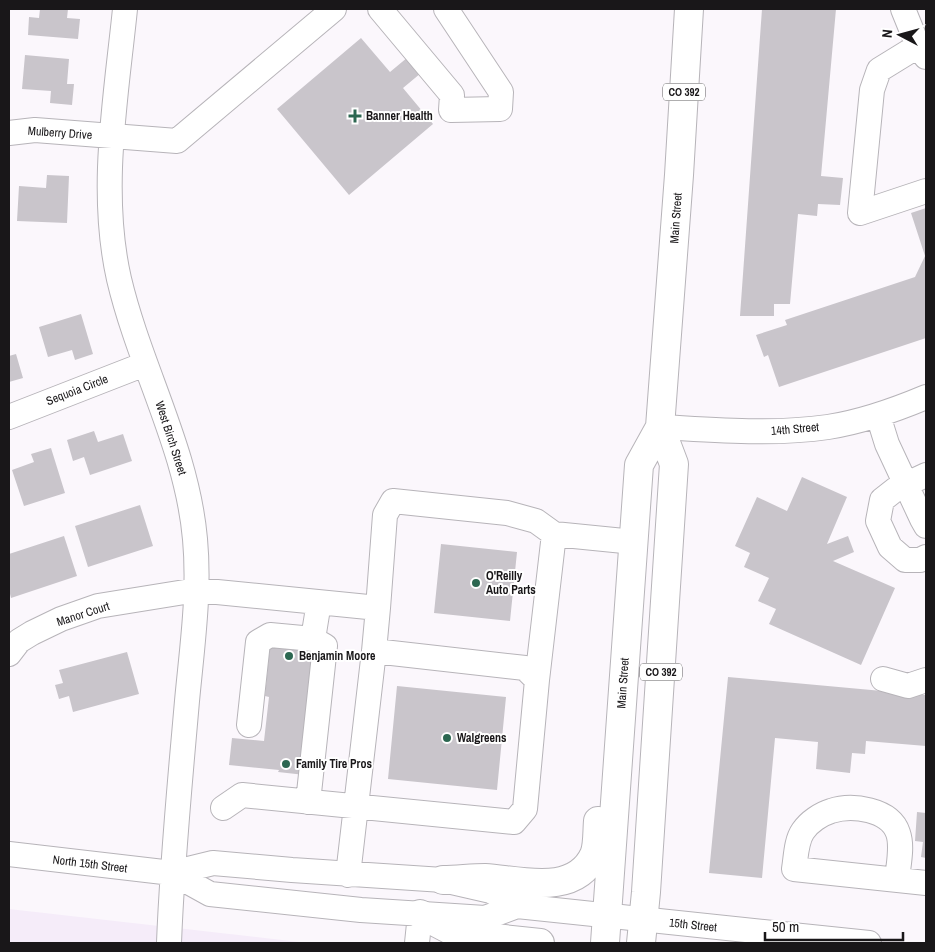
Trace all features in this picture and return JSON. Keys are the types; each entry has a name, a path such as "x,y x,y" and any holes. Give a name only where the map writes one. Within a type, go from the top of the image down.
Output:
{"main road":[{"name":"Main Street","path":"605,943 639,465 660,427 679,175 689,9"},
{"name":"Main Street","path":"642,931 674,464 660,427"},
{"path":"443,880 484,878 556,883 571,878 590,862 596,850 604,743 623,675"},
{"path":"420,914 458,934 540,943"}],"street":[{"name":"West Birch Street","path":"124,9 112,137 110,193 115,257 125,304 145,364 174,438 183,472 195,538 198,590 172,873 169,943"},
{"name":"Mulberry Drive","path":"9,133 34,130 177,141 334,9"},
{"path":"380,9 452,95 451,110 500,109 501,92 446,9"},
{"path":"903,9 922,52 879,70 872,90 860,213 926,191"},
{"name":"Sequoia Circle","path":"9,417 145,364"},
{"name":"14th Street","path":"660,427 764,432 829,427 878,414 926,397"},
{"path":"878,414 887,444 916,480 926,526"},
{"path":"916,480 896,489 882,500 878,520 890,547 905,560 920,560 926,557"},
{"path":"348,875 374,651 385,515 393,501 507,513 536,521 554,534 634,542"},
{"path":"223,808 242,795 514,822 525,809 537,680 554,534"},
{"name":"Manor Court","path":"9,654 19,641 32,633 61,619 98,606 198,590 378,608"},
{"path":"313,639 319,602"},
{"path":"249,725 258,642 270,635 313,639 325,646 308,802"},
{"path":"374,651 525,668 537,680"},
{"path":"883,679 908,686 926,680"},
{"path":"897,880 900,853 898,833 889,819 873,812 850,808 831,811 818,817 802,831 794,869 897,880 926,883"},
{"name":"North 15th Street","path":"9,854 172,873 213,863 292,870"},
{"name":"15th Street","path":"292,870 443,880 491,891 517,906 608,916 642,931 869,943"},
{"name":"North 15th Street","path":"172,873 210,894 285,902"},
{"name":"15th Street","path":"285,902 485,918 517,906"},
{"path":"417,943 420,914"}],"shaded area":[{"path":"9,909 308,943 9,943"}],"building":[{"path":"40,9 68,9 67,18 80,19 78,39 28,35 29,17 39,18"},
{"path":"762,9 836,9 821,176 843,178 840,205 818,204 817,216 798,214 790,304 774,304 774,316 740,316"},
{"name":"Banner Health","path":"361,38 390,72 414,52 427,68 403,88 433,124 349,195 277,109"},
{"path":"25,55 69,59 67,84 74,84 72,105 50,103 51,91 22,89"},
{"path":"47,175 69,176 67,223 17,221 19,186 46,188"},
{"path":"926,208 926,338 779,387 768,355 764,357 756,335 787,325 785,320 915,277 925,256 911,213"},
{"path":"81,314 93,354 75,360 72,350 48,357 39,327"},
{"path":"16,354 23,378 9,382 9,356"},
{"path":"94,431 98,442 123,434 132,461 90,475 84,457 73,461 67,440"},
{"path":"51,448 65,493 24,506 12,470 34,462 31,454"},
{"path":"802,477 847,497 827,544 848,536 854,552 833,561 895,588 861,665 769,624 776,609 758,601 769,578 744,567 750,553 735,546 757,497 787,511"},
{"path":"140,505 153,546 88,567 75,526"},
{"path":"64,536 77,576 11,598 9,590 9,554"},
{"name":"O'Reilly Auto Parts","path":"441,544 517,552 510,621 434,613"},
{"path":"270,646 317,651 305,775 278,772 279,770 229,765 232,738 264,741 269,697 265,696"},
{"path":"127,652 139,694 73,712 69,696 59,699 55,685 63,683 59,670"},
{"path":"728,677 926,695 926,746 866,741 865,754 852,753 850,773 816,769 818,742 775,738 762,878 709,873"},
{"name":"Walgreens","path":"397,686 506,697 497,790 388,779"},
{"path":"917,812 926,813 926,858 921,857 923,842 915,841"}],"place":[{"name":"Banner Health","path":"355,116"},
{"name":"O'Reilly Auto Parts","path":"476,583"},
{"name":"Benjamin Moore","path":"289,656"},
{"name":"Walgreens","path":"447,738"},
{"name":"Family Tire Pros","path":"286,764"}]}
